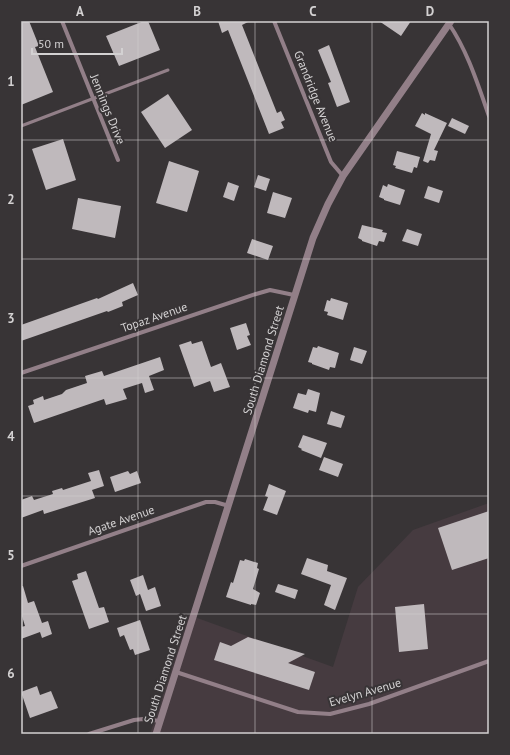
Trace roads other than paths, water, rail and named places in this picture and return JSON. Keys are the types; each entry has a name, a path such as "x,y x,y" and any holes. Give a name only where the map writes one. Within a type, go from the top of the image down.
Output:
{"street":[{"name":"Jennings Drive","path":"62,21 118,160"},
{"name":"Grandridge Avenue","path":"274,21 331,162 343,176"},
{"name":"South Diamond Street","path":"156,734 313,238 328,204 343,176 450,23"},
{"path":"450,23 467,55 489,116"},
{"name":"Topaz Avenue","path":"21,373 270,290 294,295"},
{"name":"Agate Avenue","path":"21,566 206,502 215,502 229,506"},
{"name":"Evelyn Avenue","path":"176,672 298,712 330,714 369,704 489,661"},
{"path":"89,734 134,720 143,719 160,721"}],"lane":[{"path":"21,126 168,70"}]}
